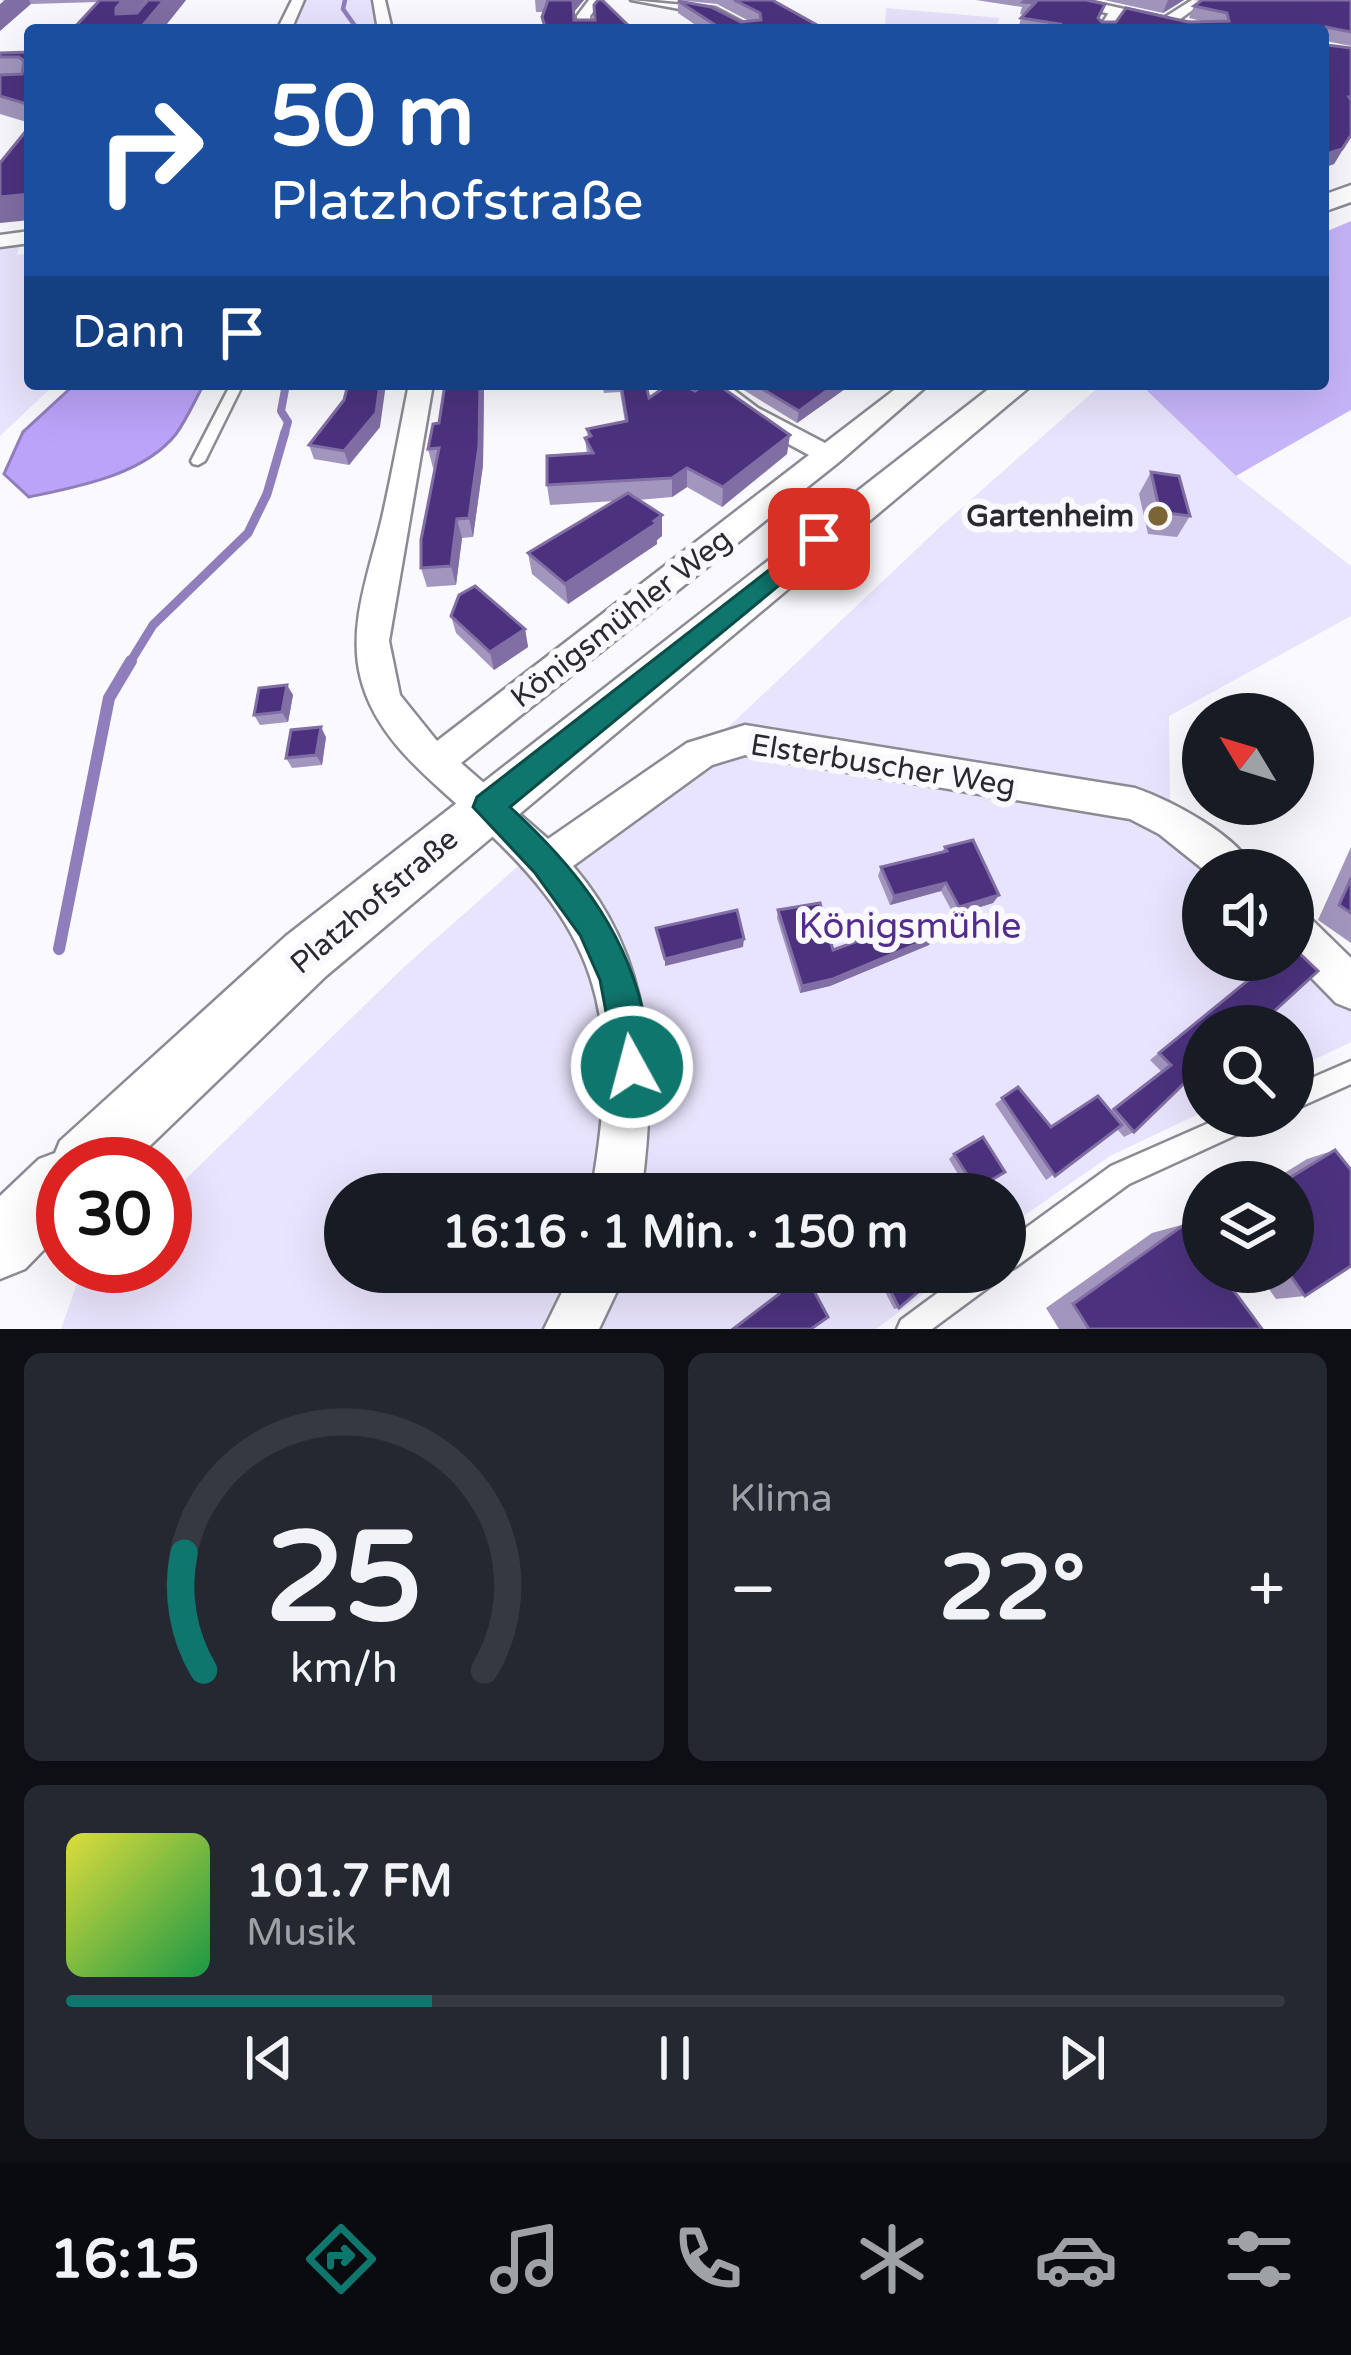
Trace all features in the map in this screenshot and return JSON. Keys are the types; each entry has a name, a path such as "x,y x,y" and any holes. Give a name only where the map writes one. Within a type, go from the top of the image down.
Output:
{"main road":[{"path":"1056,0 1118,8 1178,24"},
{"name":"Platzhofstraße","path":"111,1137 306,956 1009,390"},
{"path":"0,1244 36,1209"}],"street":[{"path":"637,0 716,13 738,24"},
{"path":"1167,22 1198,1"},
{"path":"420,390 371,642 379,686 425,751 547,862 592,923 617,978 630,1033 630,1119 620,1173"},
{"path":"719,390 749,413 830,456"},
{"name":"Königsmühler Weg","path":"425,751 830,456 910,390"},
{"name":"Elsterbuscher Weg","path":"547,862 700,754 745,740 1135,804 1172,822 1207,849"},
{"path":"1314,951 1351,988"},
{"path":"572,1329 590,1293"},
{"path":"601,1293 604,1329"}],"lane":[{"path":"198,461 234,390"},
{"path":"1314,1089 1351,1072"},
{"path":"1026,1243 1120,1174 1204,1137"},
{"path":"910,1329 959,1293"}],"green space":[{"path":"306,0 373,0 378,24 294,24"},
{"path":"886,8 1000,18 997,24 885,24"},
{"path":"21,245 16,255 24,254 24,390 49,390 0,436 0,247"},
{"name":"Königsmühle","path":"1095,390 1146,390 1236,476 1351,566 1351,616 1211,693 1182,693 1182,709 1169,716 1170,799 1161,825 1189,849 1182,849 1182,981 1314,981 1314,976 1351,1003 1351,1042 1314,1060 1314,1005 1182,1005 1182,1122 1110,1156 1026,1214 1026,1173 324,1173 324,1293 925,1293 876,1329 61,1329 74,1293 192,1293 192,1173 404,967 517,867 595,853 941,526"}],"shaded area":[{"path":"1351,221 1351,410 1236,476 1146,390 1329,390 1329,230"},
{"path":"68,390 201,390 176,434 146,460 67,489 29,497 4,474 23,432"}],"building":[{"path":"100,0 123,0 116,14 137,13 148,0 164,0 144,24 78,24"},
{"path":"548,0 573,0 574,20 595,20 594,5 602,0 627,24 544,24"},
{"path":"734,0 772,0 815,24 714,24 678,1 711,7 741,22 761,20 760,13"},
{"path":"1202,0 1351,0 1351,32 1329,24 1060,24 1021,18 1035,3 1023,2 1105,4 1098,18 1102,22 1116,22 1126,8 1188,22 1229,21 1227,13 1194,6"},
{"path":"1329,45 1351,48 1351,135 1342,149 1329,153"},
{"path":"24,52 24,61 0,57 0,53"},
{"path":"24,61 24,103 0,96 0,75 22,74"},
{"path":"24,133 24,195 0,197 0,163"},
{"path":"346,390 379,390 376,413 344,451 309,445"},
{"path":"444,390 480,390 479,446 469,518 457,519 451,566 421,568 421,540 439,448 428,449 433,424 439,423"},
{"path":"622,390 647,390 649,398 660,390 726,390 790,435 723,487 687,468 672,478 547,485 547,456 593,453 585,438 591,436 587,429 627,421"},
{"path":"764,390 828,390 799,411"},
{"path":"1151,472 1179,476 1190,516 1160,512"},
{"path":"628,493 662,515 654,521 657,523 565,584 528,553"},
{"path":"475,586 525,629 490,652 451,616 459,595"},
{"path":"287,685 282,712 254,715 259,688"},
{"path":"321,727 316,755 286,758 291,730"},
{"path":"973,840 999,895 959,907 946,883 894,896 881,867"},
{"path":"1351,878 1351,913 1339,905"},
{"path":"820,903 833,950 926,916 934,937 833,979 802,986 778,910"},
{"path":"737,910 744,939 665,959 656,928"},
{"path":"1247,981 1307,981 1281,1005 1218,1005"},
{"path":"1182,1034 1182,1085 1134,1132 1114,1109 1171,1065 1159,1053"},
{"path":"1018,1087 1051,1127 1098,1096 1122,1125 1055,1176 1002,1098"},
{"path":"983,1137 1005,1172 966,1173 954,1154"},
{"path":"1335,1150 1351,1170 1351,1266 1314,1290 1314,1163"},
{"path":"1182,1226 1182,1293 1235,1293 1262,1329 1089,1329 1073,1304"},
{"path":"815,1293 828,1317 811,1329 733,1329 779,1294"},
{"path":"892,1293 917,1293 899,1308"}],"waterway":[{"path":"345,0 343,9 354,24"},
{"path":"284,435 288,422 281,411 285,390"},
{"path":"129,664 153,625 248,533 267,494 285,432"},
{"path":"59,949 109,698 131,661"}],"place":[{"name":"Gartenheim","path":"1158,516"}],"route":[{"path":"632,1067 630,1033 617,978 592,923 547,862 488,807 819,539"}]}
